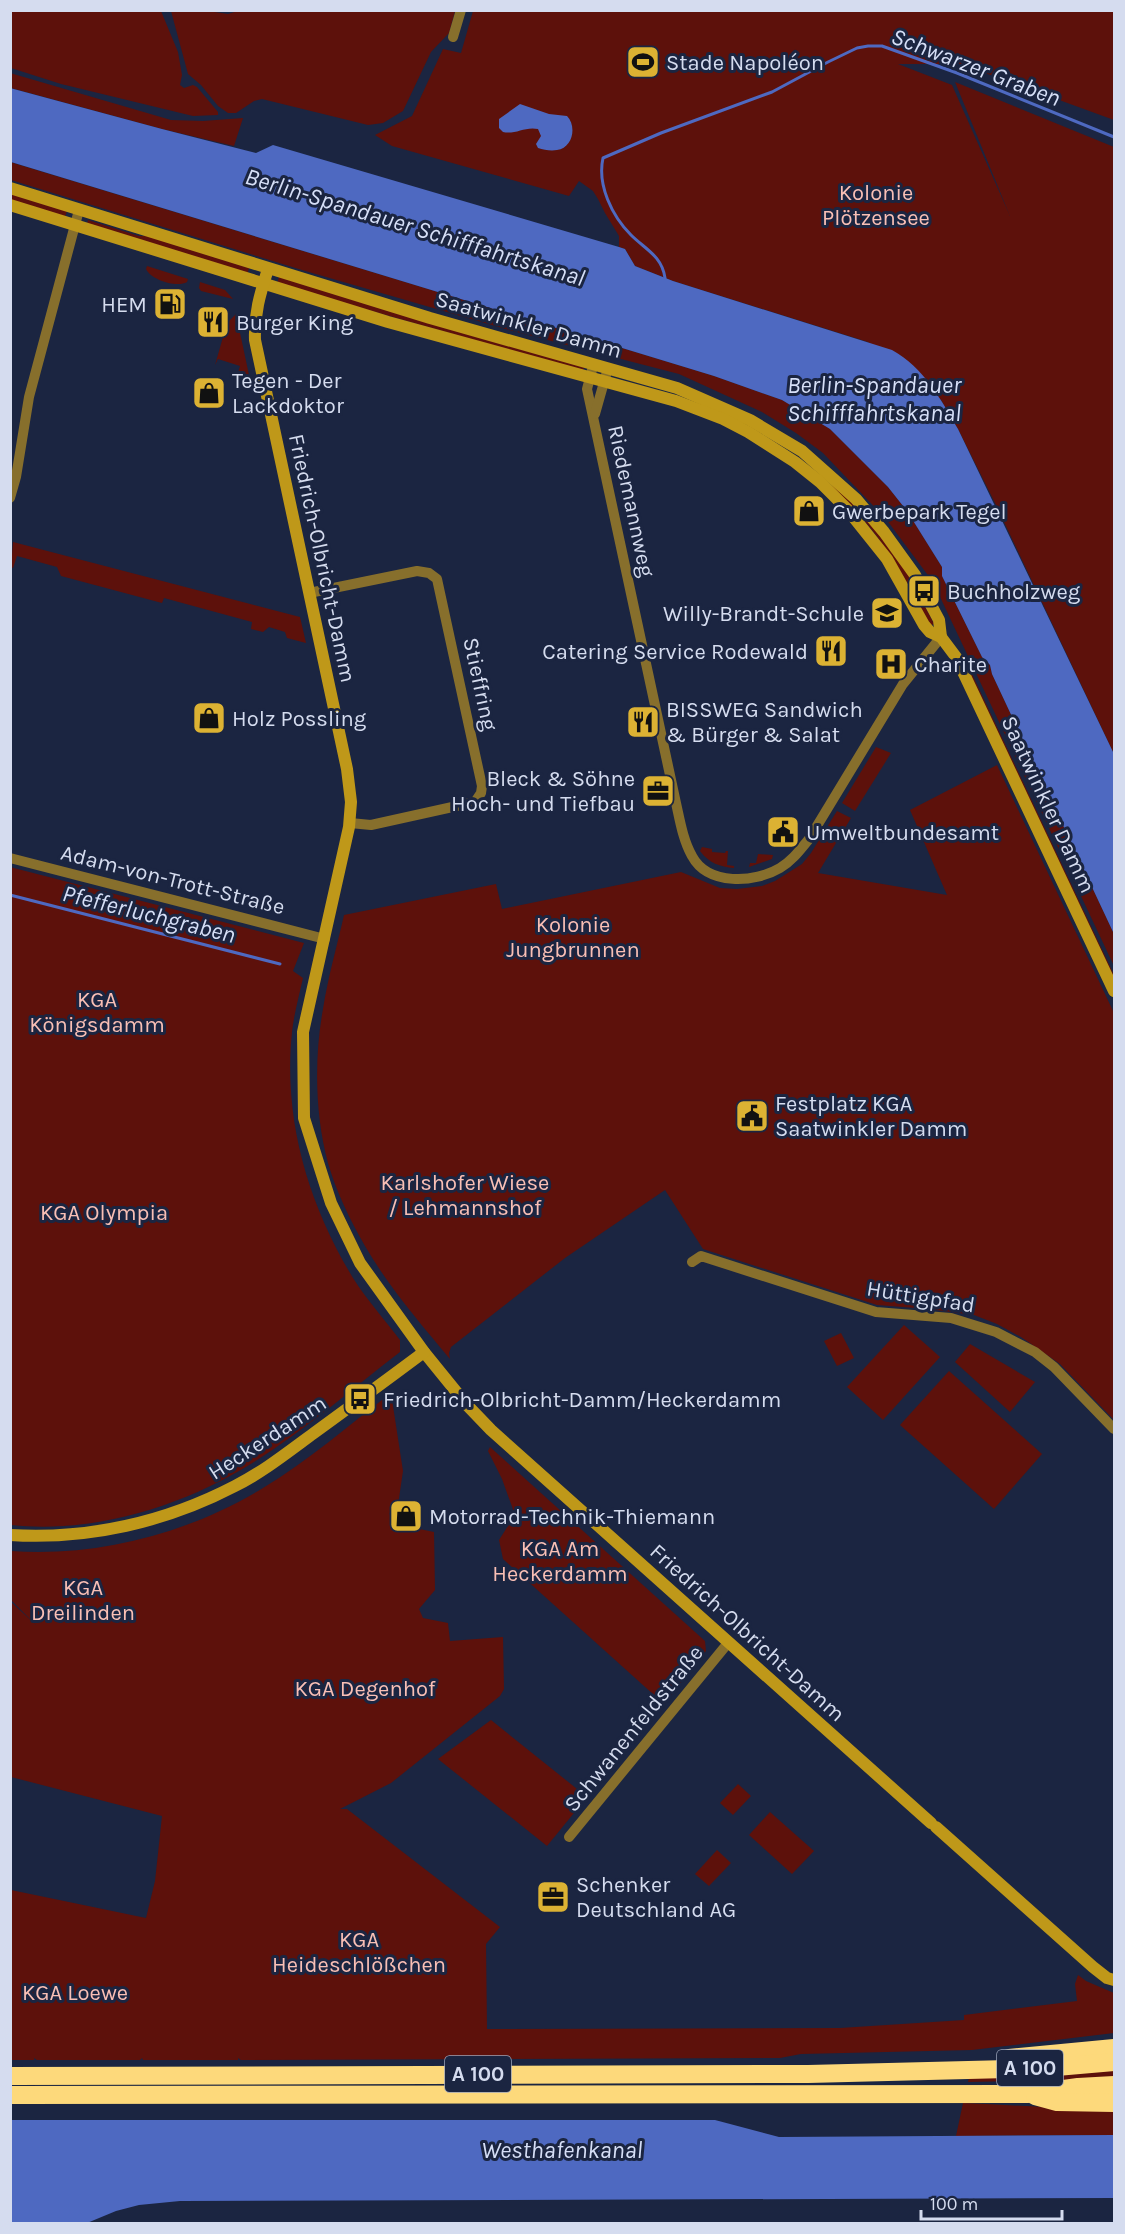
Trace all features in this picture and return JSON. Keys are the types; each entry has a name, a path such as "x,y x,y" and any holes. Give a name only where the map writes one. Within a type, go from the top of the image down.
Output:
{"highway":[{"path":"946,2071 965,2063 1114,2048"},
{"name":"A 100","path":"10,2076 808,2074 1045,2068 1114,2062"},
{"name":"A 100","path":"10,2095 1027,2094 1114,2085"},
{"path":"1027,2094 1057,2102 1114,2103"}],"main road":[{"name":"Saatwinkler Damm","path":"10,188 430,318 677,387 750,420 802,452 856,499 895,547 929,601 939,620 941,637 959,662 1114,991"},
{"name":"Saatwinkler Damm","path":"10,205 422,333 676,401 707,412 748,432 795,462 822,484 861,526 895,573 924,625 930,632 941,637"},
{"name":"Friedrich-Olbricht-Damm","path":"268,269 258,301 255,340 347,770 351,802 350,823 303,1032 304,1118 331,1203 351,1246 372,1281 424,1352 467,1405 491,1430 1093,1967 1107,1978 1114,1980"},
{"name":"Heckerdamm","path":"10,1535 55,1535 117,1528 171,1514 216,1496 267,1467 424,1352"}],"street":[{"path":"453,37 461,10"},
{"path":"10,498 16,477 28,397 79,210"},
{"name":"Riedemannweg","path":"594,364 587,389 683,836 693,858 703,869 720,877 755,878 778,869 794,858 903,684 941,637"},
{"name":"Riedemannweg","path":"594,418 608,368"},
{"name":"Stieffring","path":"309,593 417,571 429,573 438,579 482,786 481,793 475,802 371,825 350,823"},
{"name":"Adam-von-Trott-Straße","path":"10,858 325,939"},
{"name":"Hüttigpfad","path":"692,1262 701,1256 876,1311 951,1318 996,1332 1035,1352 1054,1367 1114,1429"},
{"name":"Schwanenfeldstraße","path":"569,1838 728,1643"}],"green space":[{"path":"241,10 455,11 449,33 431,52 403,111 383,123 368,125 262,99 254,101 236,113 228,113 218,106 201,85 188,74 171,11 208,11 228,14"},
{"path":"10,11 161,11 178,52 182,75 180,85 184,88 193,85 197,87 218,112 218,115 193,116 61,84 11,68"},
{"name":"Kolonie Plötzensee","path":"473,11 1114,11 1114,120 960,64 898,64 952,85 1010,216 955,82 1114,147 1114,754 996,505 941,400 868,342 673,281 635,266 625,249 619,247 619,236 593,191 579,181 569,196 392,146 375,135 412,116 443,49 461,53"},
{"path":"10,73 171,120 203,121 243,118 234,146 11,88"},
{"path":"10,162 714,376 782,400 830,429 888,487 907,511 942,567 942,576 982,657 990,665 992,674 1114,934 1114,966 933,582 886,519 823,453 796,433 762,412 679,374 509,330 302,270 11,180"},
{"path":"10,194 67,211 65,217 11,200"},
{"path":"88,220 139,236 148,236 249,268 247,275 87,224"},
{"path":"147,266 188,279 187,282 177,284 159,280 149,273"},
{"path":"279,277 585,364 583,371 277,284"},
{"path":"200,282 225,290 233,299 201,291"},
{"path":"236,314 249,375 238,373 240,366 218,359 215,365 227,323"},
{"path":"834,484 870,523 908,574 934,624 931,625 885,547 832,487"},
{"path":"13,542 300,617 306,643 287,638 285,632 269,627 263,632 251,629 252,622 164,598 162,603 61,576 57,567 17,556 13,568 11,567"},
{"path":"962,656 1114,975 1114,978"},
{"path":"876,747 891,753 855,811 842,803"},
{"path":"997,765 1114,1013 1114,1420 1060,1364 1021,1337 997,1324 974,1315 877,1305 703,1249 665,1190 565,1258 451,1347 450,1359 405,1304 374,1261 344,1205 328,1163 318,1106 318,1047 325,997 344,915 496,884 502,909 681,872 720,888 737,889 762,886 775,881 802,864 837,811 851,818 818,873 947,895 910,810"},
{"path":"702,847 712,849 712,852 725,853 728,851 727,865 734,866 734,868 711,861 700,851"},
{"path":"758,854 773,855 772,859 749,867 750,863 756,863"},
{"path":"10,867 304,943 293,971 303,978 293,1025 290,1065 295,1129 302,1160 323,1220 337,1250 358,1286 400,1340 400,1352 291,1437 227,1478 168,1504 106,1521 74,1525 42,1527 11,1525"},
{"path":"904,1325 940,1357 883,1420 847,1387"},
{"path":"841,1333 854,1358 837,1366 824,1341"},
{"path":"970,1344 1035,1382 1010,1412 955,1362"},
{"path":"949,1371 1042,1454 994,1509 900,1425"},
{"path":"391,1393 403,1471 398,1505 389,1514 395,1516 395,1524 434,1532 435,1590 419,1609 423,1618 448,1623 450,1641 503,1637 504,1689 500,1696 391,1783 340,1809 347,1809 500,1927 486,1944 487,2029 840,2028 964,2020 964,2015 1077,2001 1075,1984 1078,1975 1114,1993 1114,2033 972,2050 801,2054 780,2058 37,2060 34,2058 34,2060 11,2060 11,1890 146,1918 155,1881 162,1816 11,1777 11,1602 36,1625 11,1600 11,1551 44,1552 109,1546 173,1530 204,1518 234,1504 280,1477"},
{"name":"KGA Am Heckerdamm","path":"490,1447 705,1641 706,1651 664,1704 503,1559 499,1540 515,1515 502,1479 488,1451"},
{"path":"491,1720 587,1797 547,1846 438,1759"},
{"path":"738,1784 751,1796 733,1815 720,1803"},
{"path":"770,1812 814,1851 792,1874 749,1835"},
{"path":"717,1850 731,1863 709,1886 695,1874"},
{"path":"1114,2069 1114,2079 968,2082 969,2078"},
{"path":"963,2103 1114,2109 1114,2135 956,2136"}],"water":[{"name":"Berlin-Spandauer Schifffahrtskanal","path":"10,88 256,153 273,145 619,247 625,249 635,266 673,281 892,350 903,357 930,385 958,429 1114,754 1114,934 992,674 990,665 982,657 942,576 942,567 907,511 888,487 830,429 782,400 714,376 11,162"},
{"path":"520,104 549,114 567,116 572,125 572,136 567,145 555,150 538,148 536,144 541,136 538,129 503,132 499,128 499,119"},
{"name":"Westhafenkanal","path":"11,2120 715,2120 779,2137 1114,2135 1114,2198 180,2201 139,2205 116,2211 87,2223 11,2223"}],"waterway":[{"name":"Schwarzer Graben","path":"665,278 657,258 631,235 612,209 602,179 603,158 661,133 772,92 857,48 882,46 957,73 1114,137"},
{"name":"Pfefferluchgraben","path":"10,895 280,964"}],"place":[{"name":"Stade Napoléon","path":"643,62"},
{"name":"HEM","path":"170,304"},
{"name":"Burger King","path":"213,322"},
{"name":"Tegen - Der Lackdoktor","path":"209,393"},
{"name":"Gwerbepark Tegel","path":"809,511"},
{"name":"Buchholzweg","path":"924,591"},
{"name":"Willy-Brandt-Schule","path":"887,613"},
{"name":"Catering Service Rodewald","path":"831,651"},
{"name":"Charite","path":"891,664"},
{"name":"Holz Possling","path":"209,718"},
{"name":"BISSWEG Sandwich & Bürger & Salat","path":"643,722"},
{"name":"Bleck & Söhne Hoch- und Tiefbau","path":"658,791"},
{"name":"Umweltbundesamt","path":"783,832"},
{"name":"Festplatz KGA Saatwinkler Damm","path":"752,1116"},
{"name":"Friedrich-Olbricht-Damm/Heckerdamm","path":"360,1399"},
{"name":"Motorrad-Technik-Thiemann","path":"406,1516"},
{"name":"Schenker Deutschland AG","path":"553,1897"}],"park label":[{"name":"Kolonie Jungbrunnen","path":"573,936"},
{"name":"KGA Königsdamm","path":"97,1012"},
{"name":"Karlshofer Wiese / Lehmannshof","path":"465,1194"},
{"name":"KGA Olympia","path":"104,1212"},
{"name":"KGA Dreilinden","path":"83,1600"},
{"name":"KGA Degenhof","path":"365,1688"},
{"name":"KGA Heideschlößchen","path":"359,1952"},
{"name":"KGA Loewe","path":"75,1992"}]}
